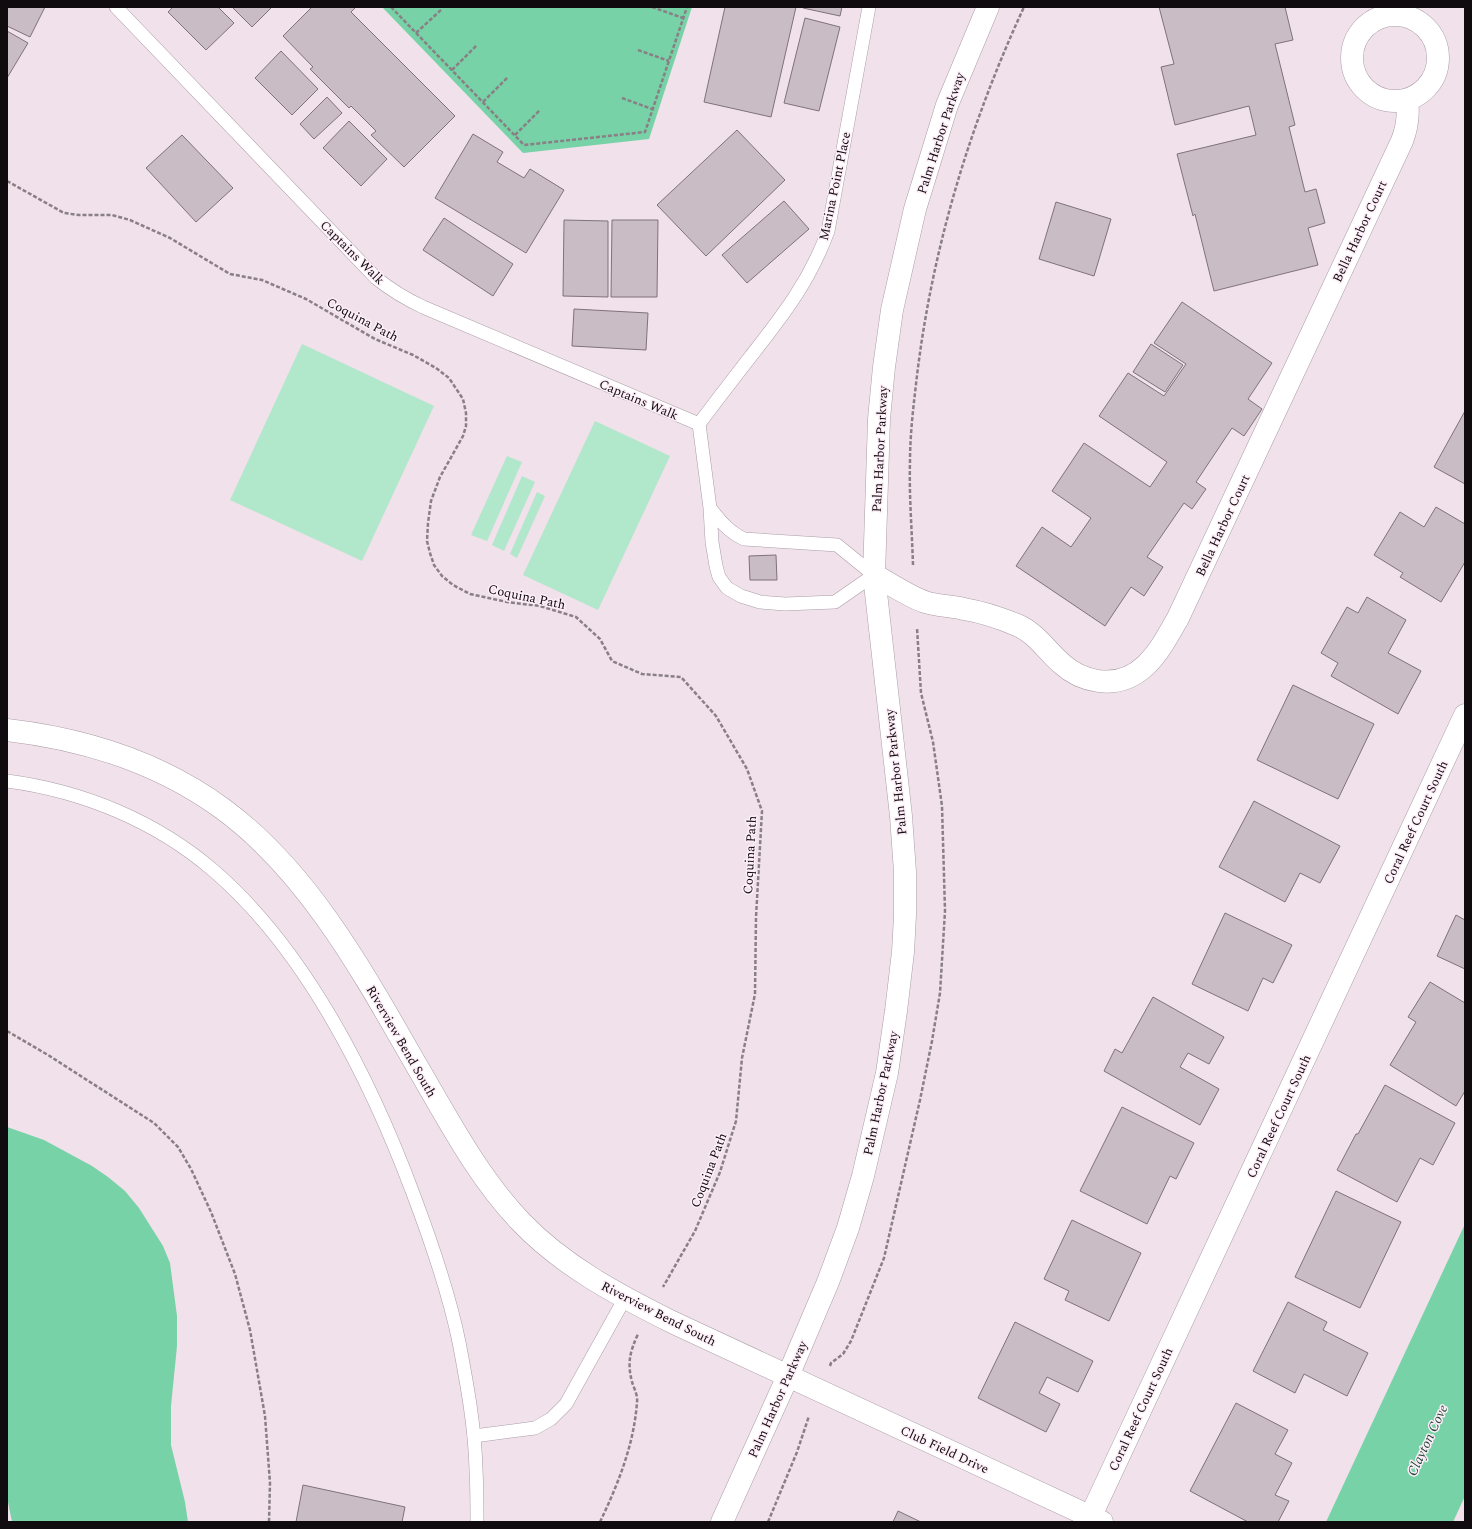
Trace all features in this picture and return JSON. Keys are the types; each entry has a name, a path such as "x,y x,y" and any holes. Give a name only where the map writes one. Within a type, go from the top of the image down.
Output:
{"street":[{"name":"Palm Harbor Parkway","path":"722,1522 788,1376 848,1228 863,1176 887,1073 903,952 905,872 900,809 874,575 879,419 892,310 915,209 933,146 947,105 988,7"},
{"name":"Bella Harbor Court","path":"874,575 926,602 967,609 1019,626 1043,644 1069,670 1087,678 1105,682 1125,679 1136,674 1158,651 1178,618 1402,141 1407,124 1408,108 1406,100"},
{"name":"Coral Reef Court South","path":"1093,1520 1465,714"},
{"name":"Riverview Bend South","path":"7,730 29,732 79,742 146,765 168,775 205,797 243,825 283,865 336,932 369,984 454,1131 488,1182 522,1224 561,1256 625,1298 672,1322 788,1376"},
{"name":"Club Field Drive","path":"788,1376 1093,1520"}],"lane":[{"name":"Captains Walk","path":"116,7 376,278 397,294 423,307 699,424"},
{"name":"Marina Point Place","path":"699,424 786,312 818,258 828,231 869,7"},
{"path":"699,424 716,566 720,577 727,588 741,596 760,602 785,604 835,602 874,575 837,545 752,540 736,535 728,529 710,508"},
{"path":"7,781 80,797 108,806 160,832 191,853 215,871 259,916 283,946 325,1008 351,1054 376,1104 409,1181 434,1250 458,1340 474,1436 477,1522"},
{"path":"474,1436 535,1428 544,1424 559,1412 579,1381 625,1298"}],"path":[{"path":"391,7 524,145 645,132 687,7"},
{"path":"652,7 683,18"},
{"path":"912,557 910,462 913,412 920,346 936,265 952,201 976,122 999,62 1024,7"},
{"path":"416,33 442,9"},
{"path":"452,70 477,45"},
{"path":"638,50 669,61"},
{"path":"483,102 508,77"},
{"path":"622,98 652,109"},
{"path":"514,135 540,110"},
{"name":"Coquina Path","path":"7,181 64,213 79,216 112,215 130,220 170,238 230,274 262,280 306,299 374,339 413,355 436,368 449,378 463,399 466,413 466,426 463,436 440,477 431,501 427,541 434,565 442,576 453,585 470,594 507,602 540,606 576,617 600,639 612,661 642,674 681,677 716,716 747,769 762,811 756,917 755,994 742,1058 736,1121 720,1172 695,1231 662,1288"},
{"path":"7,1031 48,1055 154,1123 178,1147 191,1169 211,1212 235,1274 250,1330 265,1416 270,1483 269,1522"},
{"path":"600,1522 627,1459 633,1431 637,1400 629,1369 630,1357 640,1328"},
{"path":"768,1522 797,1452 809,1416"}],"shaded area":[{"path":"302,344 434,406 362,561 230,500"},
{"path":"595,421 670,456 598,610 523,575"},
{"path":"507,456 522,462 487,541 471,535"},
{"path":"522,476 535,482 504,551 492,545"},
{"path":"537,492 545,496 517,558 510,554"}],"water":[{"path":"382,7 692,7 649,139 523,153"},
{"path":"7,1127 44,1140 92,1166 108,1177 125,1191 139,1208 163,1246 170,1263 177,1316 177,1346 171,1406 171,1445 185,1502 188,1522 12,1522 7,1497"},
{"name":"Clayton Cove","path":"1465,1224 1465,1496 1453,1522 1326,1522"}],"building":[{"path":"7,7 45,7 30,37 7,26"},
{"path":"173,7 218,7 234,23 206,50 168,12"},
{"path":"232,7 272,7 252,27"},
{"path":"312,7 356,7 351,12 455,116 404,167 371,135 376,131 351,106 349,108 310,69 313,67 283,36"},
{"path":"725,7 796,7 771,117 704,102"},
{"path":"803,7 842,7 840,16"},
{"path":"1159,7 1285,7 1293,40 1275,44 1295,125 1289,127 1305,192 1316,189 1325,223 1308,228 1318,265 1214,291 1195,214 1193,216 1177,154 1256,135 1249,106 1175,125 1161,67 1174,64"},
{"path":"805,18 840,27 819,111 784,103"},
{"path":"7,31 28,43 7,78"},
{"path":"281,51 318,89 292,115 255,78"},
{"path":"327,97 342,113 314,139 300,124"},
{"path":"349,121 387,159 361,186 323,148"},
{"path":"737,130 785,180 706,256 657,205"},
{"path":"473,134 503,152 497,162 524,178 530,169 564,190 526,253 435,198"},
{"path":"182,135 233,188 196,222 146,168"},
{"path":"784,201 809,229 747,283 722,255"},
{"path":"1056,202 1111,219 1094,276 1039,259"},
{"path":"444,218 513,264 493,296 423,250"},
{"path":"564,220 608,221 608,297 563,296"},
{"path":"612,220 658,220 657,297 611,297"},
{"path":"1182,302 1272,363 1248,399 1262,409 1244,436 1232,428 1196,482 1206,489 1192,509 1184,503 1147,557 1163,567 1144,596 1131,587 1105,626 1016,566 1042,527 1071,547 1091,518 1052,491 1084,443 1150,487 1167,462 1099,416 1128,373 1164,396 1186,364 1154,343"},
{"path":"574,309 648,313 646,350 572,346"},
{"path":"1151,344 1183,365 1165,392 1133,372"},
{"path":"1465,411 1465,484 1434,467"},
{"path":"1436,507 1465,524 1465,562 1441,602 1400,577 1403,573 1374,555 1400,512 1424,527"},
{"path":"776,555 777,580 750,580 749,556"},
{"path":"1367,597 1406,620 1388,653 1421,671 1398,714 1331,676 1338,663 1321,653 1347,607 1358,613"},
{"path":"1293,685 1374,724 1338,799 1257,760"},
{"path":"1254,801 1340,846 1320,883 1300,873 1285,902 1219,867"},
{"path":"1225,913 1292,945 1273,983 1263,978 1248,1011 1192,984"},
{"path":"1456,915 1465,920 1465,969 1437,956"},
{"path":"1430,982 1465,1003 1465,1091 1456,1106 1390,1065 1416,1022 1408,1017"},
{"path":"1153,997 1224,1037 1209,1064 1188,1053 1180,1067 1219,1089 1200,1125 1104,1071 1115,1049 1122,1053"},
{"path":"1385,1085 1455,1123 1433,1165 1420,1158 1397,1202 1337,1170"},
{"path":"1122,1107 1194,1143 1176,1179 1170,1176 1147,1224 1080,1191"},
{"path":"1336,1191 1401,1222 1360,1308 1295,1277"},
{"path":"1072,1220 1141,1253 1109,1321 1065,1300 1069,1291 1044,1279"},
{"path":"1288,1302 1327,1322 1323,1330 1368,1353 1347,1396 1304,1374 1295,1393 1253,1371"},
{"path":"1015,1322 1093,1361 1078,1392 1047,1377 1039,1393 1060,1404 1046,1432 978,1398"},
{"path":"1236,1403 1288,1430 1275,1454 1292,1463 1275,1495 1289,1501 1278,1522 1248,1522 1190,1491"},
{"path":"303,1485 405,1507 402,1522 296,1522"},
{"path":"898,1511 921,1522 893,1522"}]}
